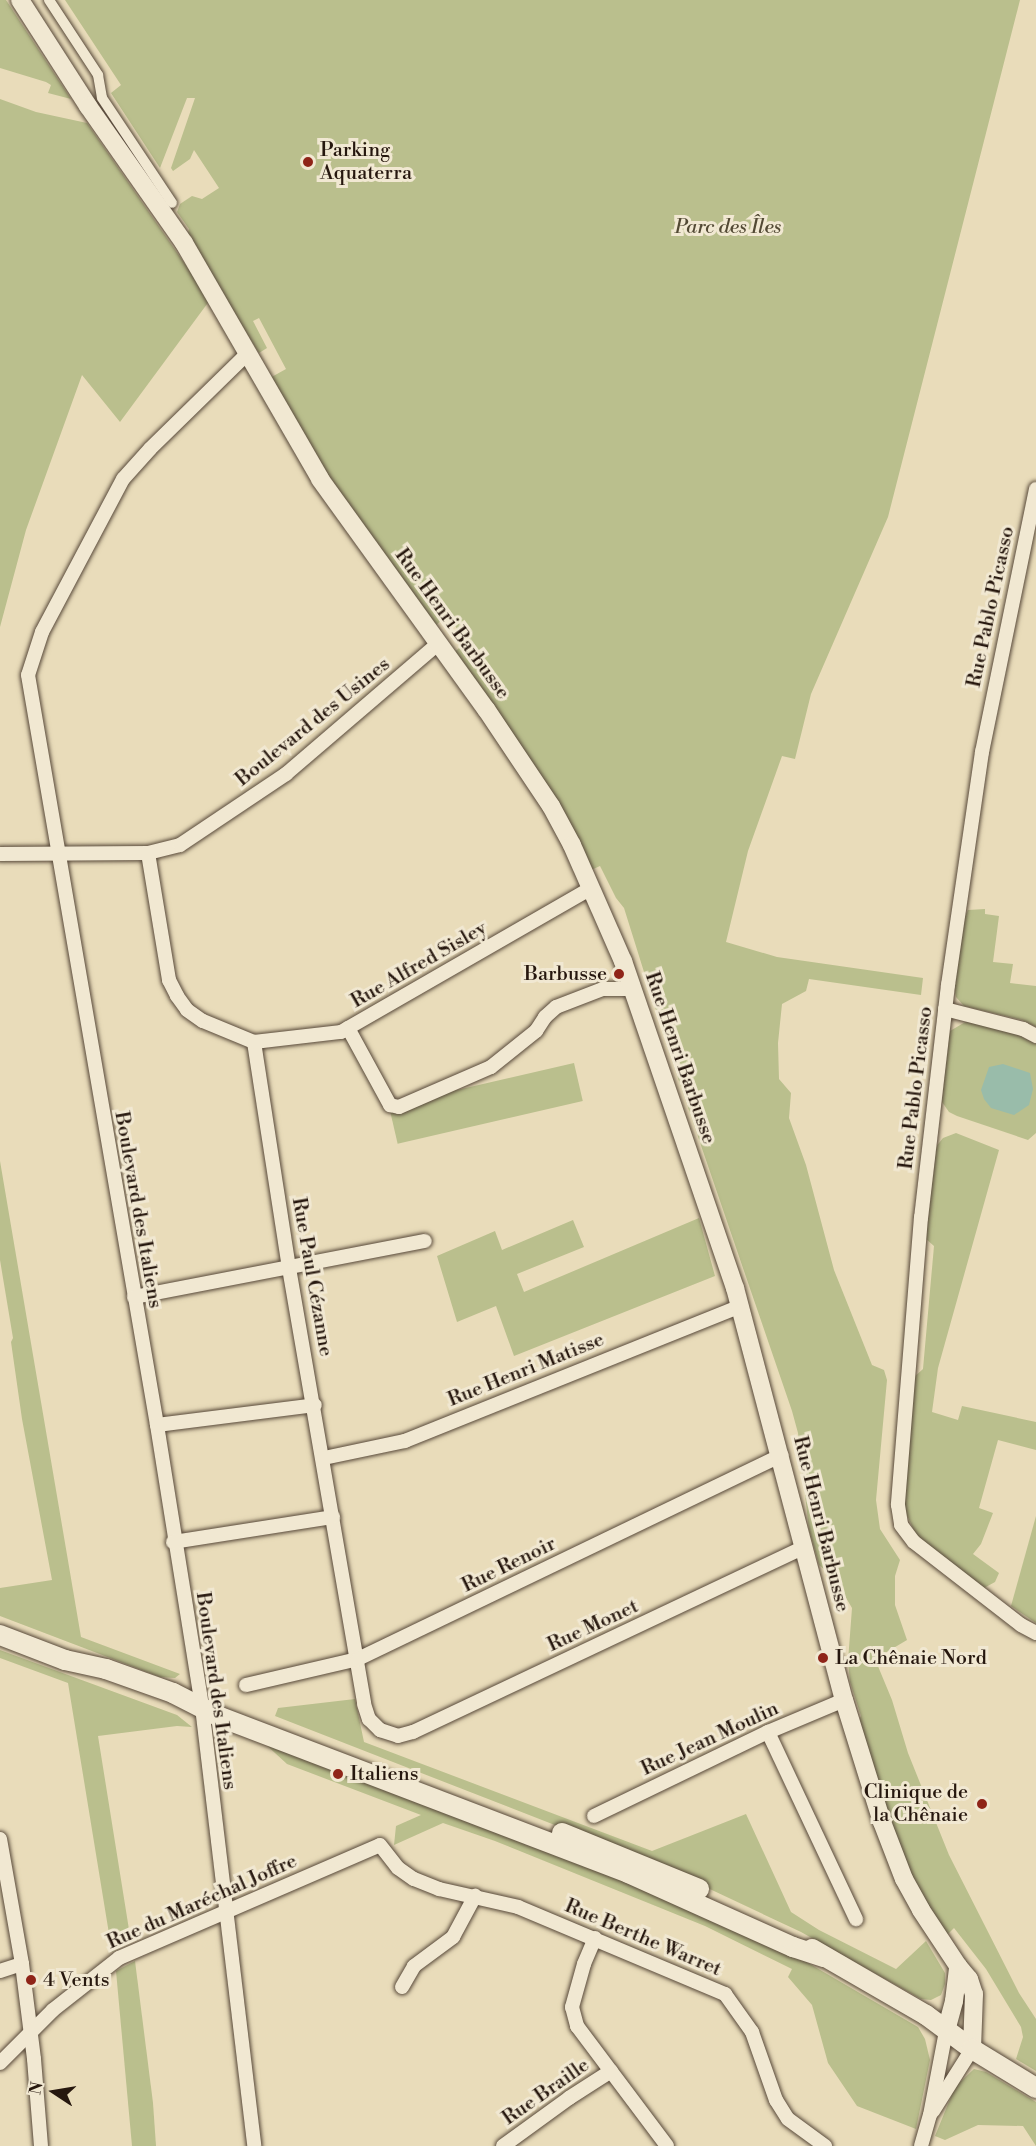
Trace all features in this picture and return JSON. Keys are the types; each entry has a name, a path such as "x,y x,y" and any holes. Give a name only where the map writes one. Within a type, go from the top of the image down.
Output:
{"main road":[{"path":"0,1635 65,1660 106,1669 173,1693 220,1717 628,1873 793,1947 823,1957 926,2015 972,2049 1036,2088"}],"street":[{"name":"Rue Henri Barbusse","path":"20,0 88,106 184,243 320,479 439,643 551,806 591,888 633,989 740,1306 844,1700 896,1860 921,1910 969,1979 974,1994 972,2049"},
{"path":"49,0 98,75 102,98 172,203"},
{"name":"Boulevard des Italiens","path":"248,353 183,415 123,479 36,646 28,675 157,1425 173,1542 202,1707 254,2146"},
{"name":"Rue Pablo Picasso","path":"1036,489 982,752 945,1009 932,1110 900,1457 898,1505 901,1525 914,1542 1021,1625 1036,1634"},
{"name":"Boulevard des Usines","path":"0,854 148,853 180,845 286,774 439,643"},
{"path":"148,853 169,980 177,996 187,1010 203,1020 254,1042"},
{"name":"Rue Alfred Sisley","path":"254,1042 341,1032 591,888"},
{"path":"348,1028 390,1105 399,1107 491,1067 536,1031 556,1007 603,989 633,989"},
{"path":"945,1009 1023,1029 1036,1036"},
{"name":"Rue Paul Cézanne","path":"254,1042 289,1268 315,1405 364,1704 369,1719 380,1730 398,1736"},
{"path":"134,1297 425,1240"},
{"name":"Rue Henri Matisse","path":"324,1458 405,1441 740,1306"},
{"path":"157,1425 315,1405"},
{"name":"Rue Renoir","path":"246,1685 358,1659 781,1455"},
{"path":"173,1542 333,1517"},
{"name":"Rue Monet","path":"398,1736 413,1732 803,1548"},
{"name":"Rue Jean Moulin","path":"594,1816 768,1732 844,1700"},
{"path":"768,1732 856,1919"},
{"path":"0,1839 22,1964 40,2146"},
{"name":"Rue du Maréchal Joffre","path":"0,2063 53,2010 119,1958 380,1845"},
{"name":"Rue Berthe Warret","path":"380,1845 398,1868 414,1879 439,1889 518,1907 725,1994 752,2032 776,2100 788,2119 825,2146"},
{"path":"402,1987 414,1966 453,1937 475,1896"},
{"path":"595,1938 576,1988 572,2007 577,2026 667,2146"},
{"path":"0,1971 22,1964"},
{"path":"921,2146 930,2115 954,2001 958,1966"},
{"path":"930,2115 972,2049"},
{"name":"Rue Braille","path":"503,2146 611,2071"}],"green space":[{"path":"0,0 6,0 71,99 48,93 51,85 46,82 0,68"},
{"name":"Parc des Îles","path":"65,0 1020,0 888,517 811,694 795,759 782,756 748,851 726,942 777,957 923,978 921,995 809,979 806,991 782,1004 778,1043 779,1079 791,1093 789,1118 806,1165 834,1270 872,1365 884,1370 887,1380 876,1500 880,1529 900,1560 895,1576 895,1605 907,1640 875,1659 892,1700 908,1753 949,1855 1019,1993 1036,2019 1036,2071 1016,2059 1023,2037 1021,2027 986,1969 954,1928 946,1936 913,1883 857,1725 861,1716 850,1682 848,1661 852,1608 835,1579 819,1565 809,1530 798,1433 792,1411 670,1055 624,908 616,898 600,866 589,871 452,654 464,644 453,621 443,619 434,627 331,485 268,379 286,369 259,318 253,321 267,348 259,353 187,237 189,229 177,212 180,204 192,196 202,199 219,188 194,150 190,159 173,171 171,168 195,98 187,98 160,168 111,93 121,85"},
{"path":"0,99 36,112 87,123 210,300 120,422 82,375 26,530 0,627"},
{"path":"985,909 985,914 999,916 993,962 1013,964 1010,983 1036,986 1036,1027 1022,1020 964,1006 956,997 954,987 963,920 968,910"},
{"path":"967,1021 1014,1033 1036,1044 1036,1133 1028,1140 957,1116 949,1112 942,1102 947,1039 950,1031"},
{"path":"574,1063 583,1101 398,1144 389,1106"},
{"path":"956,1133 999,1150 938,1368 932,1412 958,1420 962,1406 1036,1422 1036,1450 998,1440 979,1508 993,1513 981,1544 973,1554 999,1573 995,1582 984,1588 973,1583 916,1535 901,1502 914,1377 923,1369 934,1246 926,1239 935,1148 943,1138"},
{"path":"0,1161 81,1637 180,1674 175,1678 160,1677 0,1616 0,1588 52,1580 22,1419 11,1342 13,1338 0,1260"},
{"path":"699,1218 715,1276 514,1356 496,1306 457,1322 437,1256 495,1231 502,1250 573,1220 584,1247 517,1274 524,1292"},
{"path":"1036,1516 1036,1623 1011,1606"},
{"path":"0,1650 177,1715 192,1727 177,1726 98,1736 131,1942 112,1952 68,1683 0,1658"},
{"path":"355,1699 364,1742 652,1851 746,1814 791,1912 819,1930 896,1969 926,1941 945,1973 945,1984 941,1995 931,2000 921,1999 801,1932 665,1868 275,1716 278,1708"},
{"path":"263,1742 583,1863 791,1953 918,2027 925,2039 930,2060 916,2129 857,2106 828,2063 812,2005 788,1977 792,1969 705,1926 495,1841 443,1823 394,1845 396,1826 421,1815 287,1764"},
{"path":"135,1961 153,2103 156,2146 132,2146 116,1971"},
{"path":"974,2069 986,2072 1036,2102 1036,2146 1023,2126 978,2125 945,2140 935,2136 955,2087"}],"shaded area":[{"path":"1003,1064 1030,1073 1033,1089 1029,1105 1014,1115 991,1108 981,1090 989,1067"}],"place":[{"name":"Parking Aquaterra","path":"308,162"},
{"name":"Barbusse","path":"619,974"},
{"name":"La Chênaie Nord","path":"823,1658"},
{"name":"Italiens","path":"338,1774"},
{"name":"Clinique de la Chênaie","path":"982,1804"},
{"name":"4 Vents","path":"31,1980"}]}
